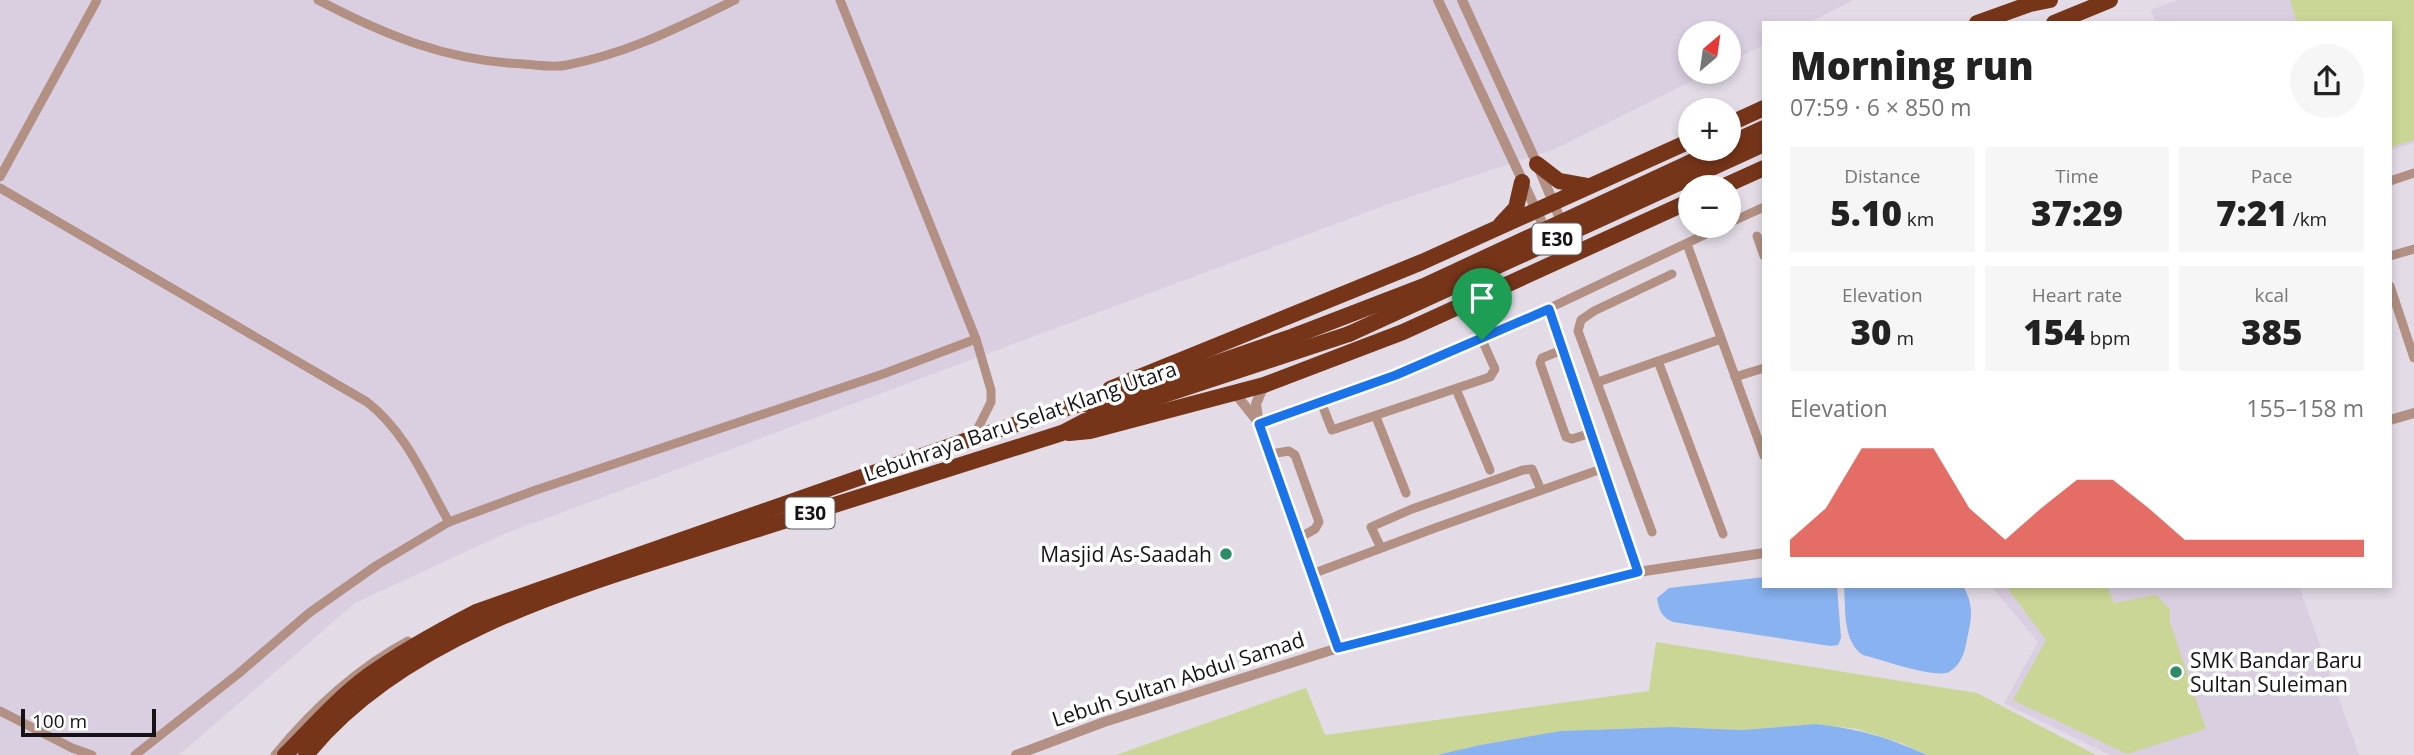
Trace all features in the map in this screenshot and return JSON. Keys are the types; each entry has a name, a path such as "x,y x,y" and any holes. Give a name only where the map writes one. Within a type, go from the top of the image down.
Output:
{"highway":[{"path":"1983,21 2051,0"},
{"path":"2013,21 2034,12 2051,0"},
{"path":"2059,21 2110,0"},
{"path":"1741,119 1762,109"},
{"path":"1741,139 1762,129"},
{"name":"Lebuhraya Baru Selat Klang Utara","path":"306,755 343,715 380,685 456,636 605,578 1062,433 1085,421 1349,334 1762,145"},
{"path":"1080,404 1095,395 1410,268 1678,146"},
{"name":"Lebuhraya Baru Selat Klang Utara","path":"285,755 334,705 367,677 414,645 476,612 973,438 1080,404 1098,404 1294,336 1424,286 1693,161"},
{"path":"1537,164 1559,181 1588,186"},
{"path":"1741,178 1762,169"},
{"path":"1494,230 1516,208 1522,182"},
{"path":"1062,433 1090,431 1264,385 1403,332 1678,206"}],"street":[{"path":"0,177 97,0"},
{"path":"322,1 396,38 458,56 507,63 564,66 628,50 735,0"},
{"path":"840,0 976,338 991,390 991,402 973,438"},
{"path":"1438,0 1536,212 1567,257"},
{"path":"1462,0 1554,203 1567,257"},
{"path":"2392,180 2414,173"},
{"path":"0,188 382,413 400,435 449,522"},
{"path":"1741,218 1762,208"},
{"path":"1757,236 1762,250"},
{"path":"1259,424 1396,375 1482,340 1699,238"},
{"path":"1687,244 1735,377 1761,437"},
{"path":"2392,255 2414,249"},
{"path":"1653,532 1578,331 1581,320 1594,311 1672,274"},
{"path":"2392,292 2414,358"},
{"path":"1549,309 1638,572"},
{"path":"135,755 226,684 309,614 377,565 449,522 536,490 883,374 976,338"},
{"path":"1598,382 1721,339"},
{"path":"1321,402 1332,430 1490,377 1495,369 1482,340"},
{"path":"1562,350 1542,358 1540,363 1566,437 1573,439 1591,433"},
{"path":"1658,361 1723,534"},
{"path":"1735,377 1762,369"},
{"path":"1264,385 1256,404 1259,424 1338,648"},
{"path":"1456,389 1490,470"},
{"path":"1234,392 1259,424"},
{"path":"2392,419 2414,413"},
{"path":"1376,416 1406,493"},
{"path":"1270,454 1289,451 1295,455 1319,522 1315,529 1299,538"},
{"path":"1312,574 1604,468"},
{"path":"1381,548 1371,527 1412,509 1523,470 1532,469 1541,490"},
{"name":"Lebuh Sultan Abdul Samad","path":"1016,755 1104,722 1338,648 1638,572 1762,553"},
{"path":"275,755 330,696 383,654 422,633 476,612"},
{"path":"0,710 72,748 92,755"}],"shaded area":[{"path":"0,0 1854,0 1812,21 1762,21 1762,46 1741,56 1741,21 1678,21 1678,84 1686,84 1555,149 1389,204 504,534 355,603 179,755 0,755"},
{"path":"2177,0 2414,0 2414,143 2392,150 2392,21 2155,21 2151,10"},
{"name":"SMK Bandar Baru Sultan Suleiman","path":"1993,588 2300,588 2359,755 2110,755 2004,703 2038,642"}],"green space":[{"path":"2290,0 2414,0 2414,140 2392,147 2392,21 2296,21"},
{"path":"2007,588 2108,588 2114,603 2156,595 2170,609 2170,622 2206,729 2127,754 2013,700 2046,640"},
{"path":"1656,642 1977,693 2096,755 1927,755 1901,743 1857,729 1816,724 1742,730 1671,727 1560,731 1437,755 1116,755 1306,688 1325,735 1649,691"}],"water":[{"path":"1762,577 1762,588 1837,588 1841,638 1838,645 1830,646 1673,622 1661,613 1657,598 1669,588"},
{"path":"1844,588 1964,588 1969,599 1971,618 1965,649 1959,662 1949,672 1932,673 1863,655 1851,642 1845,614"},
{"path":"1816,724 1873,735 1927,755 1437,755 1560,731 1671,727 1742,730"}],"place":[{"name":"Masjid As-Saadah","path":"1226,554"},
{"name":"SMK Bandar Baru Sultan Suleiman","path":"2176,672"}],"route":[{"path":"1549,309 1638,572 1338,648 1259,424 1396,375 1482,340 1549,309"}]}
